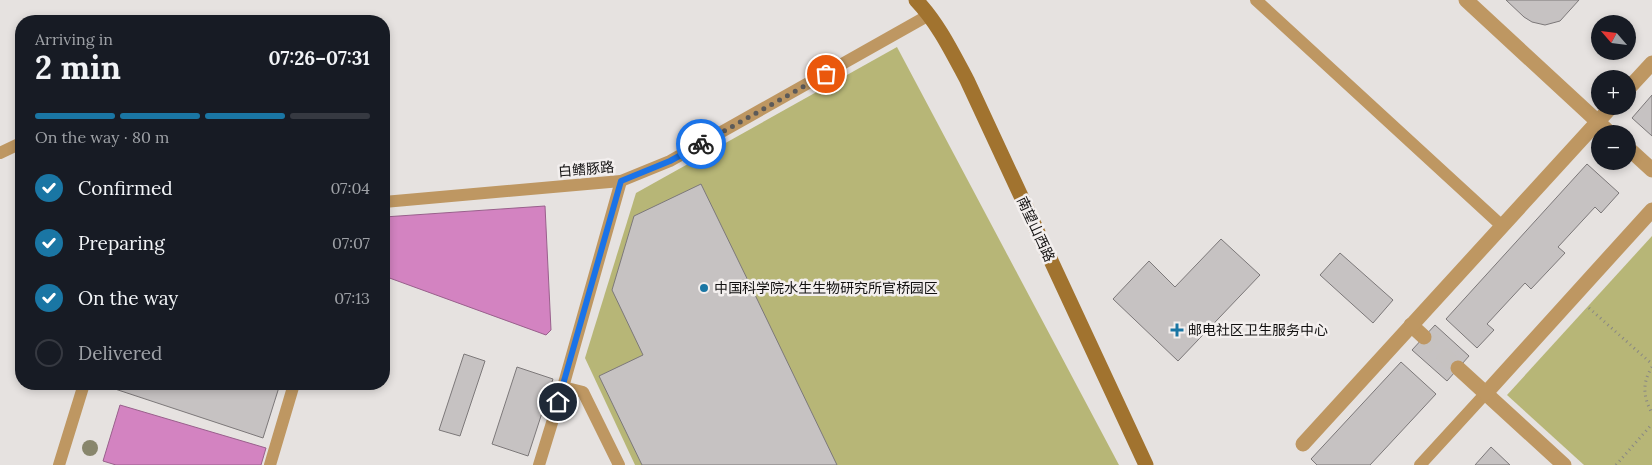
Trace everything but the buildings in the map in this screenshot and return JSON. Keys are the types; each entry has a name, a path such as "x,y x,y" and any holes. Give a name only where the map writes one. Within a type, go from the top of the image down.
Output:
{"street":[{"name":"南望山西路","path":"916,0 945,39 966,80 1146,465"},
{"path":"1466,0 1601,125"},
{"path":"1636,80 1652,63"},
{"path":"1303,444 1604,115"},
{"path":"1636,155 1652,170"},
{"path":"1486,393 1652,210"},
{"path":"1411,325 1424,337"},
{"path":"1458,368 1564,465"}],"lane":[{"path":"1256,0 1502,226"},
{"name":"白鳍豚路","path":"390,201 621,181 670,161 929,15"},
{"path":"0,153 15,146"},
{"path":"539,465 621,181"},
{"path":"563,386 583,392 619,465"},
{"path":"59,465 82,390"},
{"path":"270,465 292,390"},
{"path":"1420,465 1486,393"}],"path":[{"path":"1575,296 1652,365 1644,388 1646,401 1652,413"},
{"path":"1616,465 1652,424"}],"shaded area":[{"path":"897,47 1119,465 635,465 585,358 636,193"},
{"path":"545,206 551,330 546,335 390,278 390,217"},
{"path":"1652,236 1652,465 1584,465 1507,395"},
{"path":"120,405 266,448 261,465 116,465 103,461"}],"tunnel":[{"path":"1424,337 1458,368"}],"way so far":[{"path":"701,144 826,74"}],"place":[{"name":"中国科学院水生生物研究所官桥园区","path":"704,288"},
{"name":"邮电社区卫生服务中心","path":"1177,330"}],"route":[{"path":"558,402 621,181 670,161 701,144"}]}
